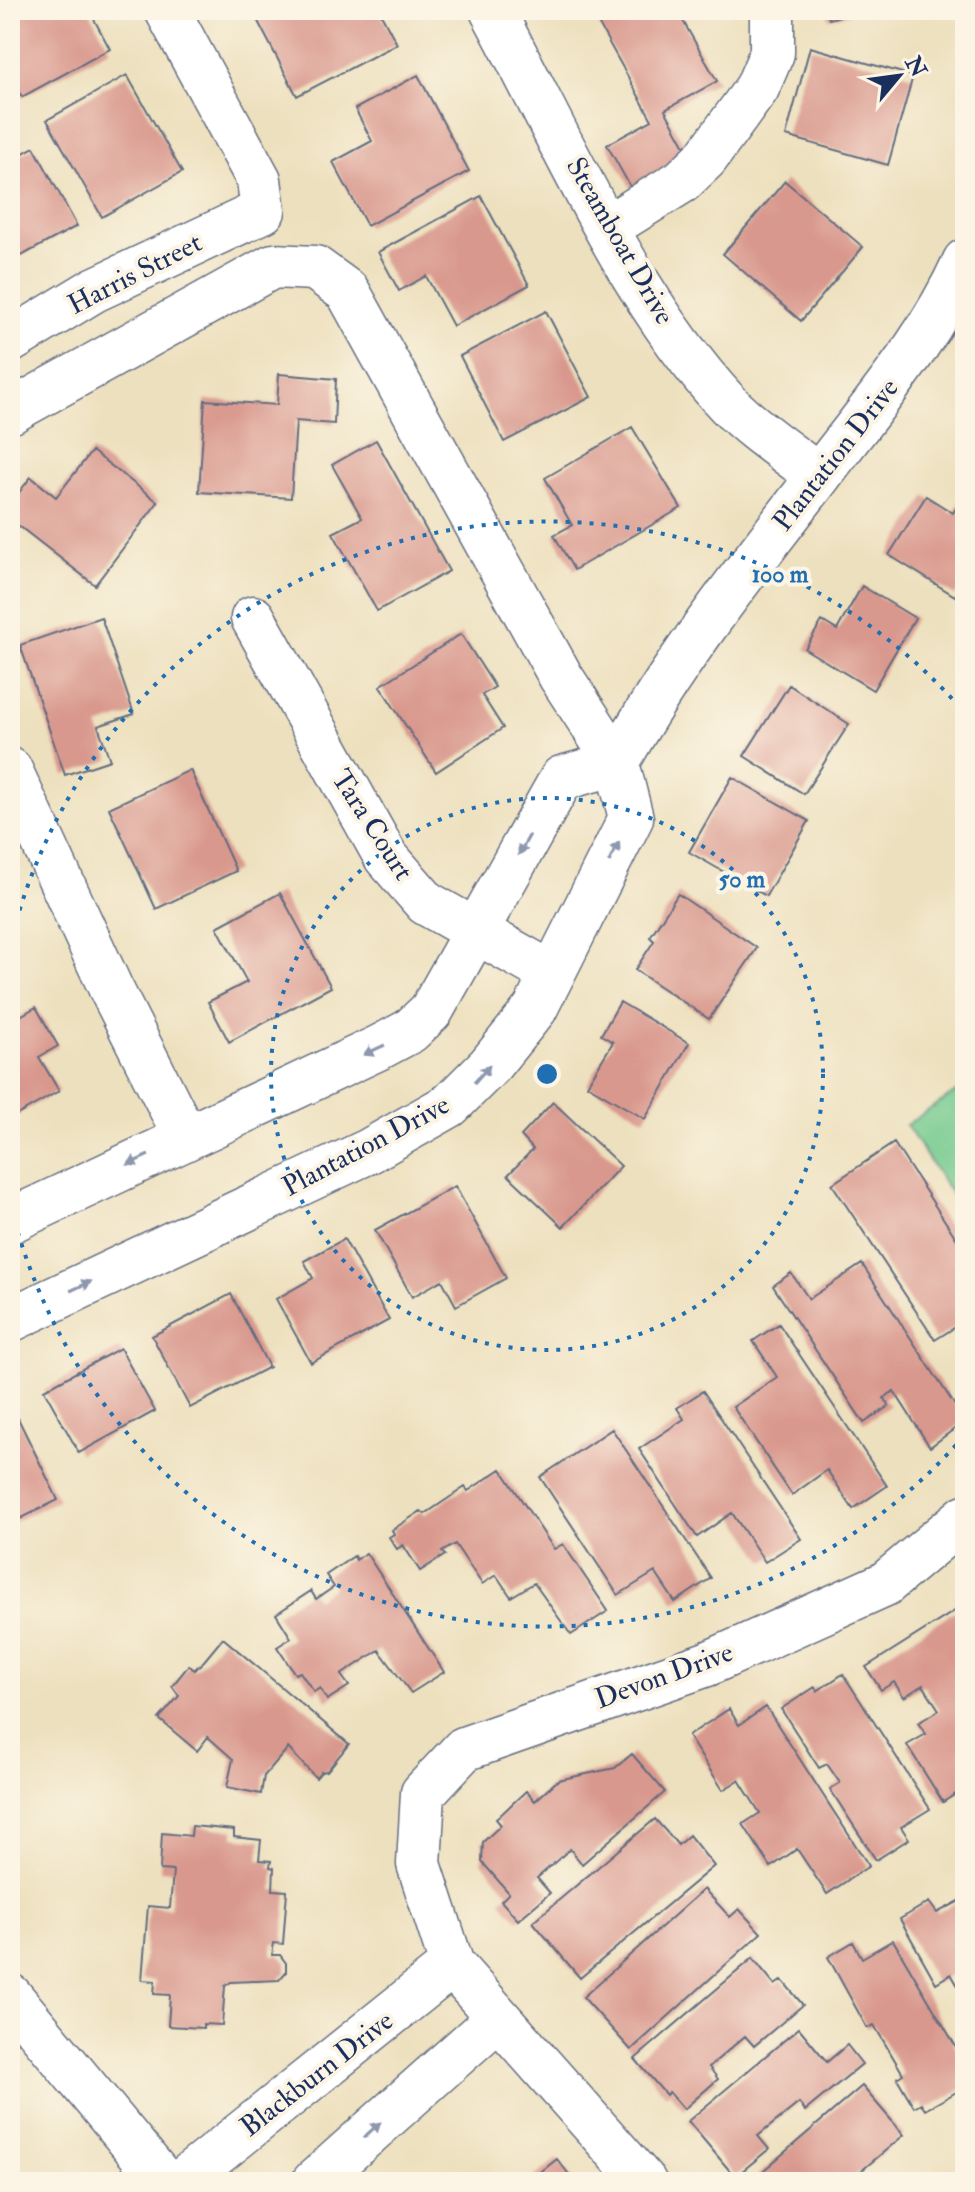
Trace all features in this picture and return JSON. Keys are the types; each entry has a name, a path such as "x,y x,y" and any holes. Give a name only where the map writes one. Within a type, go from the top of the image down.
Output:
{"street":[{"name":"Harris Street","path":"10,341 94,290 263,211 259,180 167,10"},
{"name":"Steamboat Drive","path":"492,10 608,227 664,320 729,405 818,476"},
{"path":"608,227 682,181 706,158 757,88 772,53 772,10"},
{"name":"Plantation Drive","path":"10,1320 369,1151 450,1105 489,1066 535,1009 631,818 617,763 667,677 904,367 949,297 965,261"},
{"path":"10,412 273,266 315,268 348,292 561,677 617,763 562,778 431,1011 410,1031 10,1221"},
{"name":"Tara Court","path":"253,618 386,857 426,903 474,933 552,974"},
{"path":"10,770 111,989 186,1138"},
{"name":"Devon Drive","path":"452,1965 419,1864 423,1793 464,1749 707,1664 885,1584 965,1517"},
{"path":"452,1965 644,2182"},
{"name":"Blackburn Drive","path":"154,2177 452,1965"},
{"path":"10,1996 154,2177"},
{"path":"314,2182 498,2018"}],"green space":[{"path":"965,1086 965,1215 906,1125"}],"building":[{"path":"10,10 89,10 110,49 22,97 10,75"},
{"path":"252,10 379,10 397,44 297,96"},
{"path":"600,10 682,10 678,12 717,81 665,110 690,155 631,188 607,145 652,120 593,14"},
{"path":"826,10 859,10 859,11 829,19"},
{"path":"810,47 913,76 888,165 786,136"},
{"path":"127,75 182,172 102,217 47,120"},
{"path":"418,75 469,171 367,226 333,162 372,141 355,109"},
{"path":"34,147 77,226 10,262 10,160"},
{"path":"785,181 863,247 801,321 723,254"},
{"path":"481,196 529,285 453,326 426,276 399,291 378,252"},
{"path":"546,311 591,397 504,442 460,356"},
{"path":"279,374 336,379 334,424 296,421 291,498 199,492 205,400 277,405"},
{"path":"632,427 681,508 574,570 554,535 572,525 545,478"},
{"path":"376,440 449,571 377,611 333,533 362,518 332,465"},
{"path":"92,451 158,502 95,585 10,519 10,504 31,477 56,497"},
{"path":"926,496 953,513 962,499 965,501 965,580 955,596 889,555"},
{"path":"862,586 915,618 873,690 805,649 822,621 837,630"},
{"path":"101,617 134,714 98,726 110,760 65,775 20,645"},
{"path":"461,634 495,687 482,695 503,728 436,772 380,686"},
{"path":"789,685 849,724 804,794 744,756"},
{"path":"190,770 236,871 156,909 109,808"},
{"path":"732,777 809,821 766,896 689,852"},
{"path":"280,893 331,987 229,1042 208,1002 247,982 217,927"},
{"path":"678,894 757,948 709,1019 635,970 654,941 650,937"},
{"path":"620,1002 689,1043 645,1119 587,1085 613,1042 601,1035"},
{"path":"36,1007 58,1046 39,1057 59,1091 10,1119 10,1022"},
{"path":"553,1102 621,1166 563,1227 508,1175 533,1149 521,1136"},
{"path":"894,1143 958,1241 965,1237 965,1321 935,1340 832,1184"},
{"path":"455,1186 506,1278 456,1306 442,1280 412,1297 375,1230"},
{"path":"344,1239 389,1320 311,1363 276,1299 313,1278 304,1261"},
{"path":"862,1264 965,1421 930,1447 894,1391 884,1398 889,1406 864,1423 773,1286 791,1273 809,1299"},
{"path":"231,1294 269,1367 190,1408 152,1336"},
{"path":"779,1324 887,1486 853,1509 827,1470 792,1495 733,1407 777,1377 753,1341"},
{"path":"120,1348 155,1411 79,1453 44,1390"},
{"path":"703,1391 801,1539 765,1562 732,1513 697,1537 639,1449 684,1419 677,1408"},
{"path":"10,1402 58,1500 10,1524"},
{"path":"612,1429 711,1578 675,1602 655,1572 618,1595 540,1477"},
{"path":"501,1469 554,1549 563,1544 608,1611 571,1635 534,1583 511,1597 496,1575 482,1584 455,1544 442,1552 445,1555 420,1571 403,1545 397,1549 389,1537 394,1534 392,1530 421,1511 425,1514 465,1487 468,1491"},
{"path":"366,1553 444,1672 411,1693 379,1650 341,1675 349,1686 327,1700 320,1688 314,1692 300,1672 295,1674 277,1647 291,1638 276,1614 311,1591 316,1599 334,1587 326,1575 354,1556 356,1560"},
{"path":"958,1609 965,1621 965,1788 943,1802 907,1745 926,1734 918,1723 939,1710 923,1685 904,1697 894,1682 881,1690 866,1667"},
{"path":"223,1638 349,1744 327,1771 316,1778 288,1748 264,1776 261,1794 227,1787 233,1759 208,1737 197,1751 159,1719 179,1696 172,1686 189,1665 194,1670 204,1661"},
{"path":"843,1674 930,1809 901,1827 909,1839 876,1860 830,1789 840,1783 827,1764 819,1768 781,1709 815,1687 817,1691"},
{"path":"766,1707 869,1866 827,1894 797,1849 771,1867 743,1824 760,1813 739,1780 723,1790 688,1736 729,1709 739,1725"},
{"path":"632,1754 665,1792 582,1864 570,1849 537,1878 550,1893 518,1920 501,1901 509,1893 482,1862 483,1842 501,1825 496,1819 526,1791 535,1801 558,1780 615,1768"},
{"path":"655,1819 678,1845 689,1835 714,1866 580,1978 533,1922"},
{"path":"192,1826 234,1830 234,1837 261,1840 259,1860 271,1861 270,1867 274,1868 273,1890 287,1891 283,1944 274,1943 272,1955 280,1955 286,1963 286,1972 279,1980 231,1982 225,1986 222,2025 203,2024 203,2028 168,2026 170,1995 154,1994 155,1981 142,1980 148,1906 170,1908 173,1871 160,1870 162,1833 191,1836"},
{"path":"704,1889 730,1917 739,1909 761,1933 631,2050 583,1997"},
{"path":"965,1898 965,1998 951,1974 936,1983 900,1919 929,1902 937,1913"},
{"path":"893,1940 965,2062 965,2087 925,2110 921,2103 914,2107 897,2078 903,2074 874,2025 867,2028 828,1957 853,1942 862,1958"},
{"path":"753,1958 775,1985 782,1980 803,2005 754,2046 745,2036 709,2067 718,2079 684,2109 669,2092 666,2095 635,2059"},
{"path":"799,2028 827,2062 847,2045 862,2064 805,2111 799,2103 758,2136 769,2149 735,2177 688,2121"},
{"path":"862,2086 904,2135 848,2182 750,2182"},
{"path":"557,2159 575,2182 528,2182"}]}
